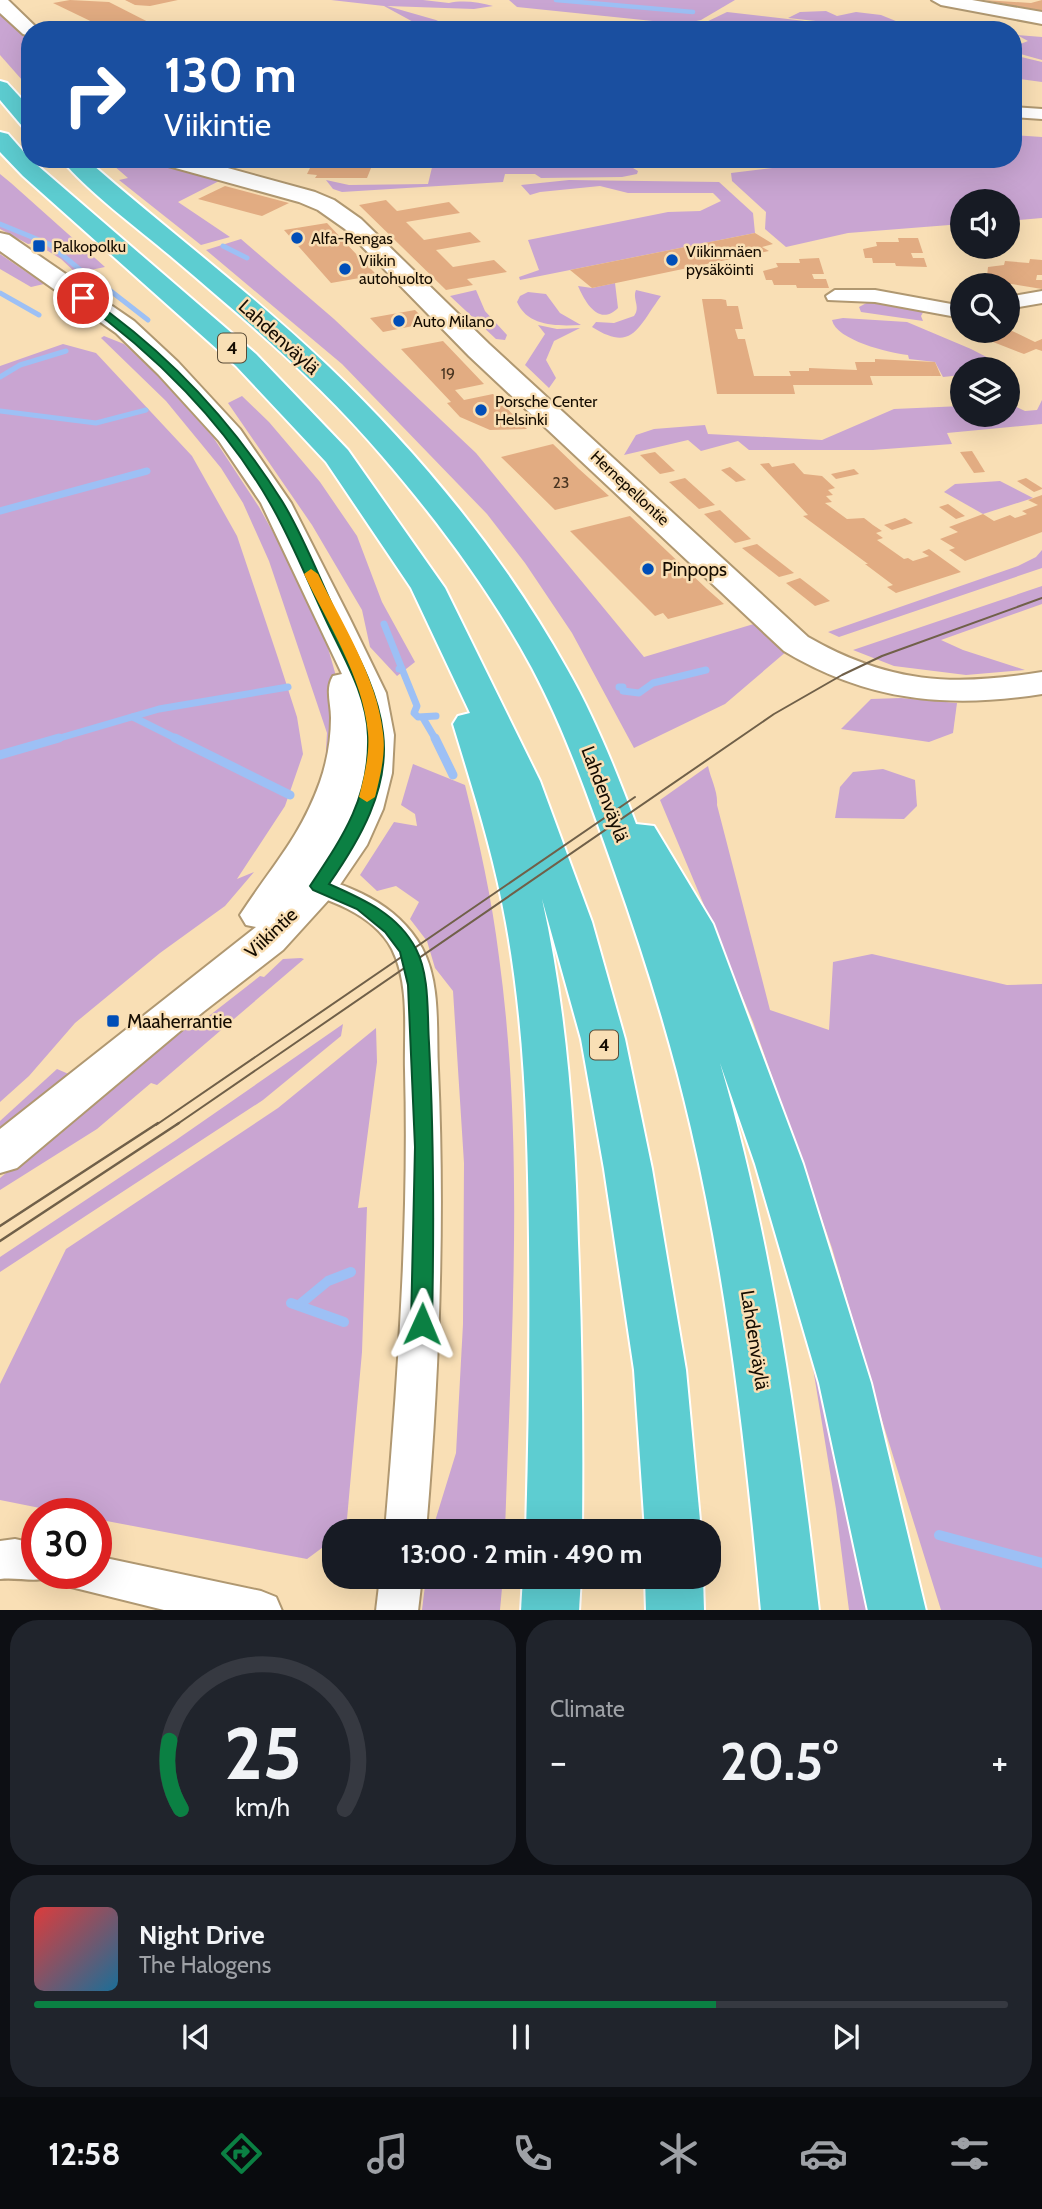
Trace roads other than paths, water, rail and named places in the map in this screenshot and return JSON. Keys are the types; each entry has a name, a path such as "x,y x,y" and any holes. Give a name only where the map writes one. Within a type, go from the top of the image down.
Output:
{"highway":[{"path":"0,87 21,111"},
{"name":"Lahdenväylä","path":"0,139 21,161"},
{"name":"Lahdenväylä","path":"28,168 246,360 337,456 428,588 521,781 571,922 603,1039 628,1169 660,1370 672,1519"},
{"name":"Lahdenväylä","path":"83,168 294,347 390,448 494,581 537,646 584,739 654,923 686,1027 723,1165 756,1336 790,1610"},
{"path":"428,588 513,856 527,924 545,1041 554,1224 557,1415 554,1519"},
{"path":"584,739 692,924 779,1164 845,1383 897,1610"},
{"path":"550,1610 551,1589"},
{"path":"675,1589 676,1610"}],"street":[{"path":"941,0 1042,18"},
{"path":"0,3 21,22"},
{"path":"1022,112 1042,114"},
{"name":"Hernepellontie","path":"202,168 307,197 326,205 353,224 525,393 630,487 796,644 809,653 864,678 925,690 962,692 1011,689 1042,682"},
{"name":"Viikintie","path":"0,240 125,327 168,368 230,435 276,503 332,617 348,695 346,754 337,790 305,882 268,940 188,1001 0,1155"},
{"path":"835,296 875,296 950,310"},
{"path":"1020,301 1042,297"},
{"path":"305,882 363,905 391,928 408,951 416,985 425,1160 422,1324 407,1519"},
{"path":"0,1560 21,1559"},
{"path":"112,1579 256,1610"},
{"path":"397,1610 400,1589"}],"waterway":[{"path":"556,0 693,12"},
{"path":"0,224 49,244 84,273"},
{"path":"223,246 247,258"},
{"path":"94,278 148,320"},
{"path":"0,293 39,315"},
{"path":"0,377 20,365 66,351"},
{"path":"0,411 96,423 146,410"},
{"path":"0,511 147,471"},
{"path":"384,624 402,669"},
{"path":"402,669 417,706 414,713 418,717 436,716"},
{"path":"619,687 623,687 623,691 639,693 653,683 706,670"},
{"path":"53,740 159,709 288,687"},
{"path":"133,717 175,738"},
{"path":"423,718 436,740"},
{"path":"0,755 59,738"},
{"path":"175,738 290,795"},
{"path":"175,738 179,740"},
{"path":"436,740 453,775"},
{"path":"299,1305 328,1281 351,1272"},
{"path":"291,1303 344,1322"},
{"path":"939,1535 1042,1563"}],"tram line":[{"path":"177,1124 774,714 842,675 882,656 1042,598"},
{"path":"156,1125 635,797"},
{"path":"0,1226 158,1123"},
{"path":"0,1241 177,1124"}],"place":[{"name":"Alfa-Rengas","path":"297,238"},
{"name":"Palkopolku","path":"39,246"},
{"name":"Viikinmäen pysäköinti","path":"672,260"},
{"name":"Viikin autohuolto","path":"345,269"},
{"name":"Auto Milano","path":"399,321"},
{"name":"Porsche Center Helsinki","path":"481,410"},
{"name":"Pinpops","path":"648,569"},
{"name":"Maaherrantie","path":"113,1021"}]}
